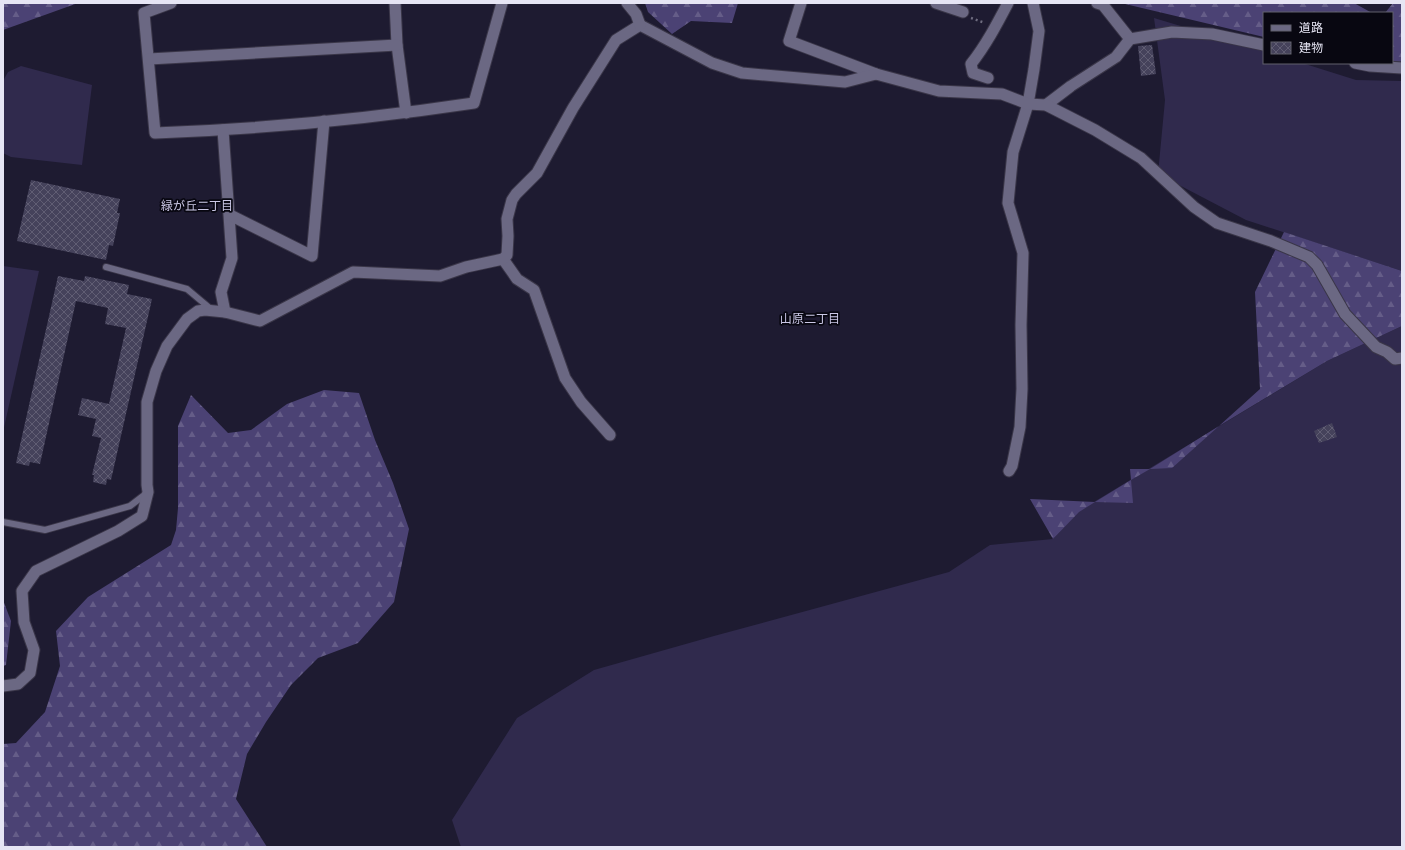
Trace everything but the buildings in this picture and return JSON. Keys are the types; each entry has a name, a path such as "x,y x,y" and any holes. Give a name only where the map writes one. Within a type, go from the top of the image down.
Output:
{"street":[{"path":"171,3 144,13 156,133 223,130 324,122 406,113 474,103 499,4"},
{"path":"395,3 397,46 406,113"},
{"path":"627,3 636,14 640,25 712,62 742,73 846,82 876,74"},
{"path":"801,3 789,41 876,74 939,91 1002,94 1028,104 1046,104 1095,130 1141,158 1194,207 1217,223 1271,241 1309,257 1317,265 1345,314 1376,347 1387,352 1395,359 1402,358"},
{"path":"936,3 963,12"},
{"path":"988,78 973,73 971,64 980,53 996,27 1008,3"},
{"path":"1009,471 1012,466 1020,428 1022,389 1021,325 1023,253 1008,203 1013,152 1028,104 1039,32 1033,3"},
{"path":"1097,3 1103,5 1130,39"},
{"path":"3,686 18,684 30,673 34,650 24,622 22,591 36,571 118,531 142,516 148,492 147,402 156,371 167,346 186,318 198,311 213,311 225,312 260,321 353,272 440,276 466,267 503,259 506,255 508,236 507,219 512,200 537,173 573,108 616,40 640,25"},
{"path":"1046,104 1070,86 1116,57 1130,39 1172,32 1212,34 1263,44"},
{"path":"149,59 397,46"},
{"path":"1360,64 1402,68"},
{"path":"230,215 312,256 324,122"},
{"path":"223,130 232,258 221,292 225,312"},
{"path":"503,259 517,279 534,290 565,378 581,402 610,434"}],"lane":[{"path":"106,267 187,289 213,311"},
{"path":"3,522 45,530 130,506 148,492"}],"path":[{"path":"963,12 968,17 996,27"}],"shaded area":[{"path":"1154,18 1263,51 1263,64 1305,64 1356,80 1402,81 1402,271 1246,220 1158,174 1165,100"},
{"path":"21,66 92,85 82,165 11,157 3,153 3,81 8,72"},
{"path":"3,266 39,271 3,432"},
{"path":"1402,326 1402,847 461,847 452,820 517,718 594,670 949,572 990,545 1053,539 1079,511 1327,361"}],"green space":[{"path":"3,3 78,3 3,30"},
{"path":"645,3 738,3 732,23 691,21 672,34 648,12"},
{"path":"1121,3 1354,3 1370,12 1263,12 1263,37"},
{"path":"1393,3 1402,3 1402,62 1393,61 1393,12 1386,12"},
{"path":"1284,232 1402,271 1402,326 1327,361 1219,426 1260,389 1255,292"},
{"path":"324,390 359,393 375,440 393,483 409,529 394,602 358,643 318,658 291,685 247,754 236,799 267,847 3,847 3,744 16,743 45,712 60,666 56,631 88,597 171,545 176,530 178,508 178,426 191,395 228,433 251,430 287,404"},
{"path":"1219,426 1172,468 1150,469"},
{"path":"1130,469 1150,469 1131,480"},
{"path":"1131,480 1133,503 1095,502"},
{"path":"1030,499 1095,502 1079,512 1053,539"},
{"path":"3,600 11,621 6,665 3,666"}],"district":[{"name":"緑が丘二丁目","path":"197,205"},
{"name":"山原二丁目","path":"810,318"}]}
